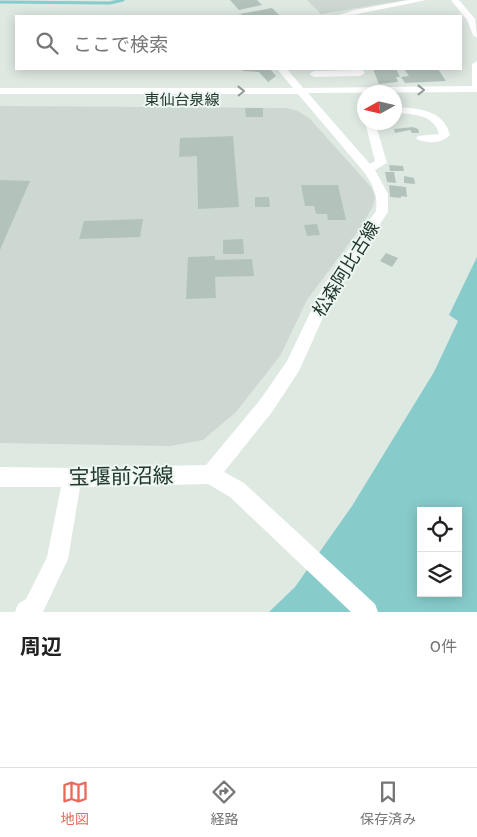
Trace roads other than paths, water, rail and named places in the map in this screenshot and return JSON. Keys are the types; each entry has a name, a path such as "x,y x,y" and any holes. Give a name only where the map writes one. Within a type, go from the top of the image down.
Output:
{"street":[{"path":"344,15 422,0"},
{"path":"455,0 471,19 477,35"},
{"path":"0,90 306,95 477,89 477,64"},
{"name":"松森阿比古線","path":"210,474 266,406 293,366 328,290 382,212 384,198 379,184 306,95 283,70"},
{"path":"314,74 360,73 358,70"},
{"name":"東仙台泉線","path":"0,99 306,95 357,99"},
{"path":"402,99 477,98"},
{"path":"402,110 430,115 439,120 444,128 445,135 441,139 422,138"},
{"path":"368,169 381,163 372,130"},
{"path":"210,474 238,490 366,612"},
{"name":"宝堰前沼線","path":"0,477 72,478 210,474"},
{"path":"26,612 34,607 57,559 72,478"}],"water":[{"path":"477,257 477,612 269,612 295,587 352,506 434,372 458,321 449,315"}],"waterway":[{"path":"0,2 110,3 123,0"}]}
